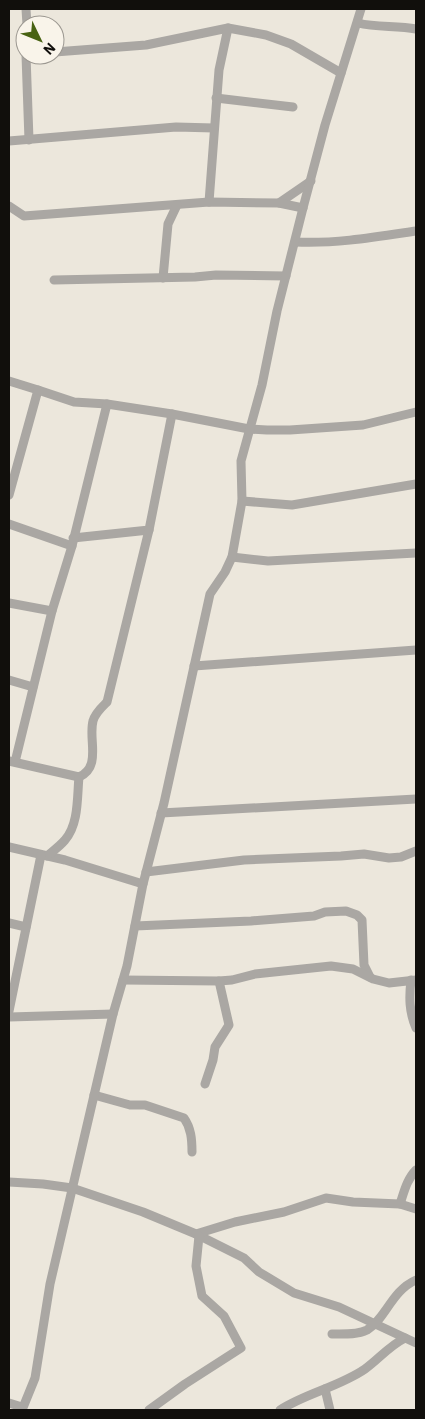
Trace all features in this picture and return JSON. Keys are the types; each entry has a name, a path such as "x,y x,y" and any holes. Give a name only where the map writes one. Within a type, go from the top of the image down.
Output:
{"street":[{"path":"9,1403 22,1409 35,1378 46,1303 113,1014 123,980 143,884 161,814 210,594 225,572 232,557 242,501 241,461 262,386 303,208 340,73 358,23 361,9"},
{"path":"358,23 371,26 416,29"},
{"path":"65,51 146,45 228,28 266,35 291,44 340,73"},
{"path":"209,202 219,70 228,28"},
{"path":"26,65 29,140"},
{"path":"216,98 293,107"},
{"path":"9,141 176,127 214,128"},
{"path":"278,202 311,181"},
{"path":"9,206 24,216 209,202 278,202 303,208"},
{"path":"163,278 168,224 177,205"},
{"path":"295,242 344,241 416,231"},
{"path":"54,280 216,275 286,276"},
{"path":"9,381 74,402 107,404 172,414 249,429 290,430 363,425 416,412"},
{"path":"9,495 38,390"},
{"path":"107,404 73,542 52,611 12,762 80,777 91,768 94,718 107,702 149,530 172,414"},
{"path":"242,501 292,505 416,484"},
{"path":"9,524 73,542 149,530"},
{"path":"232,557 268,561 416,553"},
{"path":"9,603 52,611"},
{"path":"194,666 416,650"},
{"path":"9,680 33,687"},
{"path":"9,1011 26,926 44,855 66,839 71,830 75,819 80,777"},
{"path":"161,814 416,799"},
{"path":"9,847 44,855 143,884"},
{"path":"146,872 244,860 364,854 401,858 416,851"},
{"path":"135,926 260,920 314,916 325,912 346,911 357,915 362,920 364,965 370,977"},
{"path":"9,923 26,926"},
{"path":"123,980 219,981 255,974 331,966 353,969 389,983 414,980 408,998 412,1020 416,1028"},
{"path":"205,1084 215,1047 229,1025 219,981"},
{"path":"9,1017 113,1014"},
{"path":"94,1095 130,1105 145,1105 184,1118 188,1123 192,1136 192,1152"},
{"path":"400,1204 412,1174 416,1170"},
{"path":"9,1182 72,1188 142,1212 197,1235 244,1258 259,1272 294,1293 340,1307 416,1343"},
{"path":"197,1235 235,1222 284,1212 326,1198 353,1202 400,1204 416,1209"},
{"path":"149,1410 184,1384 241,1348 224,1316 202,1296 196,1266 197,1235"},
{"path":"332,1334 367,1330 374,1324 397,1293 416,1280"},
{"path":"280,1410 365,1369 394,1343 405,1338"},
{"path":"325,1389 330,1410"}]}
